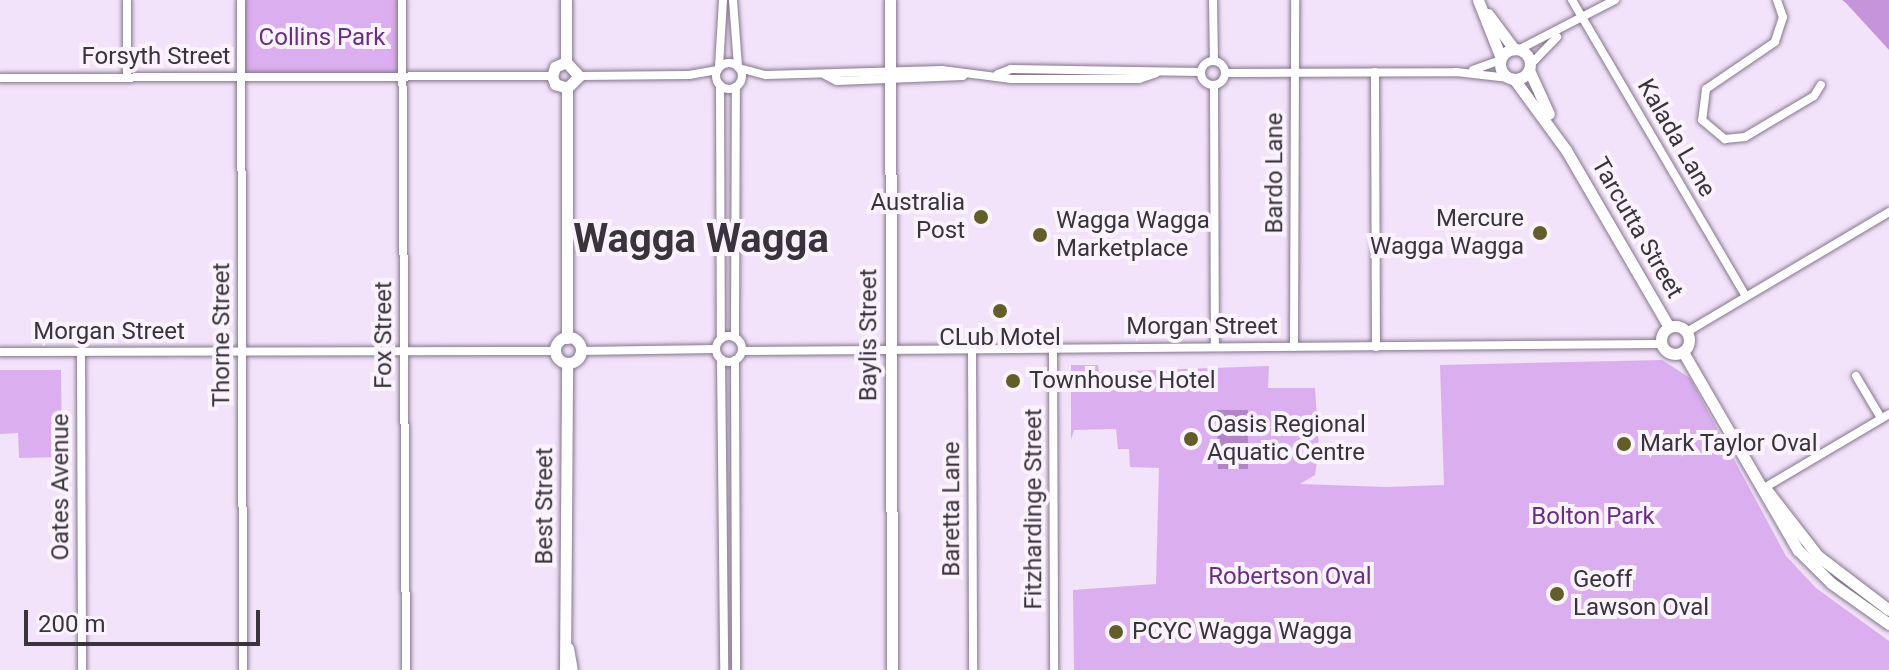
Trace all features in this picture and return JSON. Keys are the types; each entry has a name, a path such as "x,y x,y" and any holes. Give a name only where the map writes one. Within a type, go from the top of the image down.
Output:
{"street":[{"path":"127,0 127,77"},
{"name":"Thorne Street","path":"241,0 243,670"},
{"name":"Fox Street","path":"402,0 406,670"},
{"path":"566,0 566,62 579,76"},
{"name":"Baylis Street","path":"890,0 892,670"},
{"path":"1213,0 1214,61 1226,73 1456,72 1512,79 1530,67 1570,27"},
{"name":"Bardo Lane","path":"1294,347 1295,0"},
{"path":"1478,0 1517,49"},
{"path":"1478,0 1500,59"},
{"name":"Kalada Lane","path":"1572,0 1746,296"},
{"path":"1456,72 1500,59 1570,27 1615,0"},
{"path":"1777,0 1783,17 1775,42 1706,89 1702,120 1725,139 1745,137 1814,96 1821,85"},
{"path":"716,349 721,339 729,275 734,235 738,67 733,1 723,1 718,69 723,145 723,235 729,275 735,337 742,351 735,360 724,463 724,670"},
{"name":"Tarcutta Street","path":"1517,49 1530,67 1566,150 1669,327"},
{"name":"Tarcutta Street","path":"1500,59 1566,150"},
{"path":"716,349 580,351 567,363 555,351 567,338 567,88 579,76 689,75 738,67 766,75 997,74 1023,69 1201,72 1214,61"},
{"path":"566,62 555,67 552,76 567,88"},
{"path":"1201,72 1203,80 1214,86"},
{"path":"1375,72 1376,347"},
{"path":"1215,347 1214,86 1226,73"},
{"path":"689,75 737,86 766,75"},
{"name":"Forsyth Street","path":"0,78 552,76"},
{"path":"723,145 734,145"},
{"path":"723,187 734,186"},
{"path":"1683,352 1670,353 1661,344 1669,327 1687,332 1889,212"},
{"path":"723,235 734,235"},
{"path":"1683,352 1690,341 1687,332"},
{"path":"721,339 735,337"},
{"path":"567,338 580,351"},
{"name":"Morgan Street","path":"742,351 1661,344"},
{"name":"Baretta Lane","path":"972,348 973,670"},
{"name":"Fitzhardinge Street","path":"1053,348 1054,670"},
{"path":"716,349 721,359 735,463 736,670"},
{"name":"Morgan Street","path":"0,352 555,351"},
{"name":"Oates Avenue","path":"81,352 82,670"},
{"path":"1683,352 1795,536 1831,583 1889,624"},
{"path":"721,359 735,360"},
{"name":"Best Street","path":"565,670 568,648 567,363"},
{"path":"1764,488 1885,416 1856,376"},
{"path":"724,463 735,463"},
{"path":"724,513 736,513"},
{"path":"1795,536 1830,568 1889,610"},
{"path":"724,557 736,558"},
{"path":"724,608 736,608"},
{"name":"Best Street","path":"568,648 572,670"},
{"path":"724,653 736,653"}],"green space":[{"name":"Collins Park","path":"241,0 402,0 403,76 241,77"},
{"name":"Bolton Park","path":"1662,360 1690,378 1786,556 1816,588 1889,641 1889,670 1074,670 1073,590 1156,584 1159,468 1130,467 1129,449 1118,449 1116,429 1074,430 1071,440 1071,365 1098,365 1099,372 1269,366 1268,388 1315,388 1319,449 1315,475 1300,484 1387,487 1444,485 1440,365"},
{"path":"0,370 61,370 62,457 19,458 18,433 0,434"}],"shaded area":[{"path":"1842,0 1889,0 1889,50 1846,3"},
{"path":"1217,410 1248,410 1248,469 1218,469"}],"place":[{"name":"Australia Post","path":"981,217"},
{"name":"Mercure Wagga Wagga","path":"1540,233"},
{"name":"Wagga Wagga Marketplace","path":"1040,235"},
{"name":"CLub Motel","path":"1000,311"},
{"name":"Townhouse Hotel","path":"1013,381"},
{"name":"Oasis Regional Aquatic Centre","path":"1191,439"},
{"name":"Mark Taylor Oval","path":"1624,444"},
{"name":"Geoff Lawson Oval","path":"1557,594"},
{"name":"PCYC Wagga Wagga","path":"1116,632"}],"district":[{"name":"Wagga Wagga","path":"701,239"}],"park label":[{"name":"Robertson Oval","path":"1290,577"}]}
